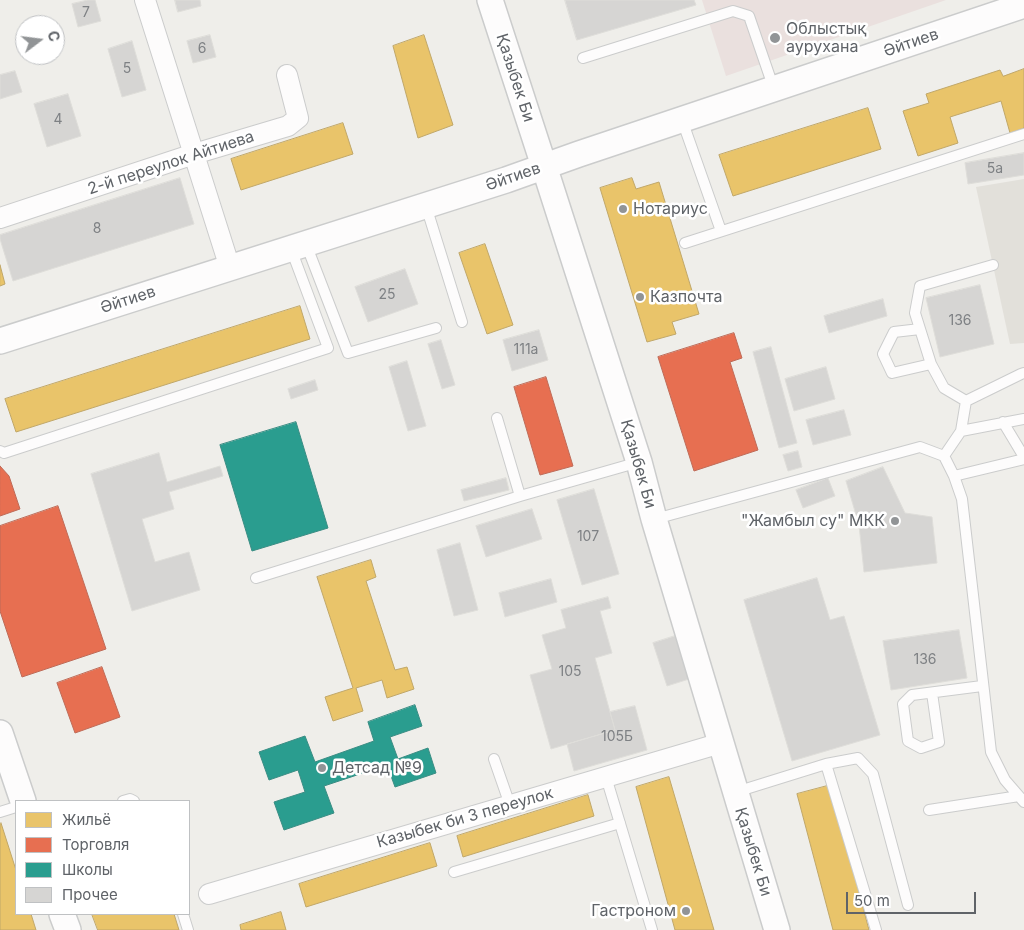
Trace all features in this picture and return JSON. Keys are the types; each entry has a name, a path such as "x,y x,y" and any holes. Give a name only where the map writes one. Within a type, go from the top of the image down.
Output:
{"street":[{"path":"145,0 230,268"},
{"name":"Қазыбек Би","path":"490,0 639,462 654,519 777,930"},
{"name":"Әйтиев","path":"0,341 299,247 506,180 774,89 1023,10"},
{"name":"2-й переулок Айтиева","path":"0,218 194,154 288,126 298,118 287,75"},
{"path":"0,733 23,800"},
{"name":"Казыбек би 3 переулок","path":"209,894 721,743"},
{"path":"62,915 68,930"}],"lane":[{"path":"583,58 733,11 749,16 774,89"},
{"path":"682,120 721,231"},
{"path":"686,243 1024,134"},
{"path":"425,205 462,322"},
{"path":"299,247 348,353 436,328"},
{"path":"0,451 4,453 328,348 299,247"},
{"path":"966,401 944,388 931,364 915,313 920,286 993,265"},
{"path":"920,329 894,332 883,354 892,373 931,364"},
{"path":"966,401 1024,373"},
{"path":"944,456 961,431 966,401"},
{"path":"497,418 520,496"},
{"path":"961,431 1024,418"},
{"path":"954,476 1024,458 1003,422"},
{"path":"654,519 920,447 944,456 954,476 962,499 991,752 1005,780 1022,799"},
{"path":"256,578 520,496 639,462"},
{"path":"932,692 939,742 921,748 908,741 903,704 912,695 932,692 982,686"},
{"path":"736,792 826,764 858,758 873,774 908,905"},
{"path":"494,759 510,805"},
{"path":"826,764 876,930"},
{"path":"606,777 652,930"},
{"path":"929,810 1022,799"},
{"path":"0,812 15,807"},
{"path":"454,872 620,823"},
{"path":"183,915 188,930"}],"shaded area":[{"name":"Облыстық аурухана","path":"702,0 946,0 726,76"},
{"path":"1024,179 1024,343 1010,344 976,187"}],"building: Жильё":[{"path":"424,35 453,125 418,138 393,46"},
{"path":"1024,69 1024,128 1010,133 1001,101 950,117 958,143 918,156 903,111 929,103 926,94 1000,70 1003,76"},
{"path":"868,108 881,149 733,196 719,155"},
{"path":"343,123 353,154 241,190 231,159"},
{"path":"632,178 636,189 659,182 699,314 672,322 676,334 647,342 600,188"},
{"path":"485,244 513,325 487,334 459,253"},
{"path":"0,265 5,284 0,286"},
{"path":"300,306 310,339 16,432 5,399"},
{"path":"371,560 376,577 366,581 395,670 407,667 414,689 387,698 382,680 356,688 363,711 333,721 325,697 353,688 317,577"},
{"path":"669,777 714,930 675,930 636,787"},
{"path":"831,785 869,930 833,930 797,794"},
{"path":"588,795 594,816 463,857 457,836"},
{"path":"0,824 15,867 15,915 31,915 36,930 0,930"},
{"path":"430,843 437,866 306,907 299,884"},
{"path":"281,912 286,930 241,930 240,925"},
{"path":"92,915 174,915 179,930 98,930"}],"building: Торговля":[{"path":"734,333 742,358 730,362 758,450 694,471 658,357"},
{"path":"546,377 573,466 540,475 514,387"},
{"path":"0,466 9,476 20,509 0,516"},
{"path":"58,506 106,649 22,677 0,611 0,526"},
{"path":"102,667 120,717 75,733 57,683"}],"building: Школы":[{"path":"296,422 328,528 252,551 220,445"},
{"name":"Детсад №9","path":"415,705 422,726 390,737 398,759 428,748 436,773 395,787 387,765 324,786 334,813 284,830 274,802 305,792 298,770 269,780 259,752 305,736 315,762 374,741 368,722"}],"building: Прочее":[{"path":"95,0 101,21 78,27 72,4"},
{"path":"175,0 200,0 201,6 178,12"},
{"path":"565,0 694,0 696,5 577,40"},
{"path":"210,35 216,57 193,63 187,41"},
{"path":"132,41 146,90 122,97 108,49"},
{"path":"15,71 22,92 0,99 0,75"},
{"path":"68,94 81,136 47,147 34,104"},
{"path":"1024,153 1024,175 968,184 965,163"},
{"path":"180,178 194,224 13,281 0,235"},
{"path":"405,269 418,304 368,322 355,287"},
{"path":"980,285 994,344 940,357 926,298"},
{"path":"883,299 887,316 829,333 824,316"},
{"path":"539,330 548,360 512,371 503,340"},
{"path":"441,340 455,385 442,389 428,344"},
{"path":"771,347 797,443 779,448 753,352"},
{"path":"407,361 426,426 408,431 389,367"},
{"path":"826,367 835,399 794,411 785,379"},
{"path":"315,380 318,390 291,399 288,389"},
{"path":"844,410 851,435 813,445 806,420"},
{"path":"798,451 802,467 788,471 783,455"},
{"path":"159,453 167,482 220,466 223,476 169,492 174,509 142,519 155,562 189,552 200,590 132,611 91,474"},
{"name":"\"Жамбыл су\" МКК","path":"883,467 905,513 932,517 937,563 864,572 859,525 846,481"},
{"path":"506,478 509,490 464,501 461,490"},
{"path":"828,478 835,496 803,508 796,490"},
{"path":"594,489 619,574 582,585 557,500"},
{"path":"532,509 542,539 486,557 476,526"},
{"path":"460,543 478,610 454,616 437,550"},
{"path":"817,578 830,620 844,616 880,735 792,761 744,600"},
{"path":"551,579 557,602 505,617 499,593"},
{"path":"608,597 611,608 600,611 612,653 595,658 615,730 551,749 530,675 552,669 542,635 566,628 561,610"},
{"path":"959,630 967,678 891,690 883,641"},
{"path":"675,636 689,679 667,686 653,643"},
{"path":"635,706 647,750 574,771 567,744 615,730 610,712"}],"place":[{"name":"Облыстық аурухана","path":"775,38"},
{"name":"Нотариус","path":"623,209"},
{"name":"Казпочта","path":"640,297"},
{"name":"\"Жамбыл су\" МКК","path":"895,521"},
{"name":"Детсад №9","path":"322,768"},
{"name":"Гастроном","path":"686,911"}]}
